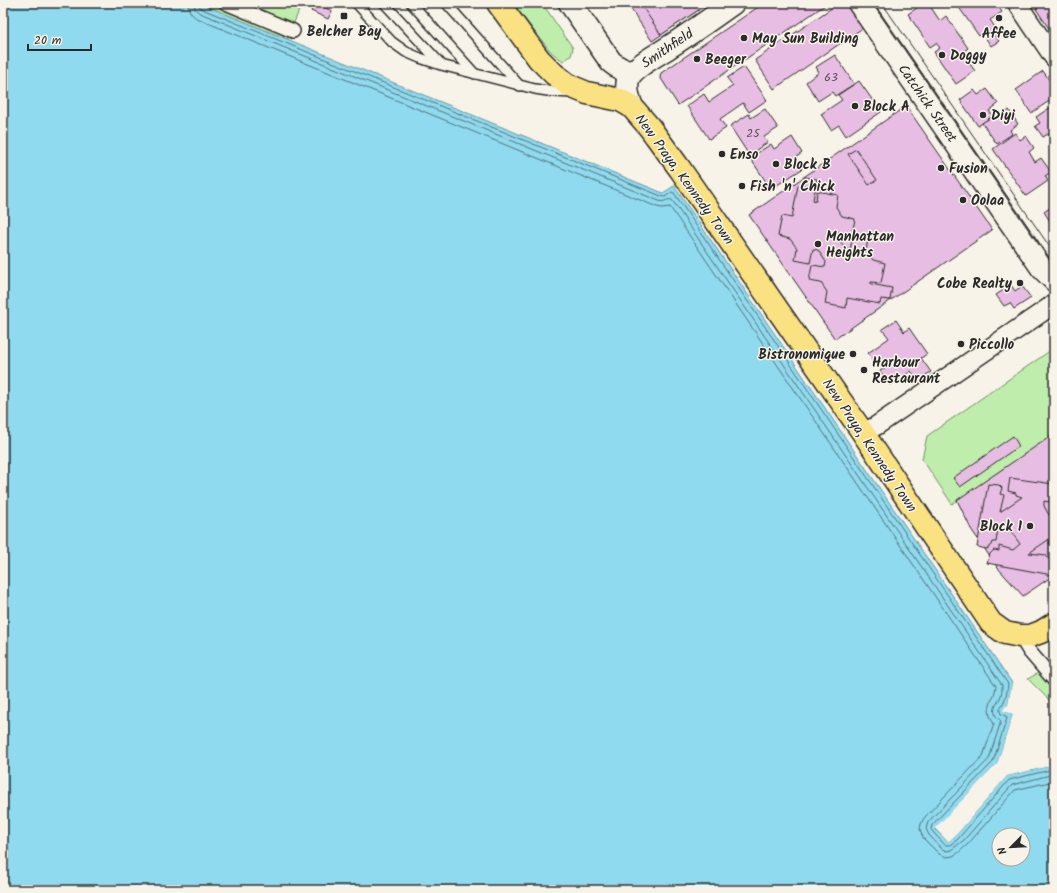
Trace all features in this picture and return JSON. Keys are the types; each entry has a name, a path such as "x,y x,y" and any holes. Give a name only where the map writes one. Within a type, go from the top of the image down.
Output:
{"main road":[{"path":"498,3 539,59 554,74 570,86 587,93 620,100 632,107"},
{"path":"570,3 611,62 620,69 626,71 633,70"},
{"name":"Smithfield","path":"632,107 628,97 628,86 629,77 633,70 733,3"},
{"name":"Catchick Street","path":"859,3 1042,268 1054,280"},
{"name":"New Praya, Kennedy Town","path":"632,107 650,128 680,169 861,430 991,622 1004,633 1020,636 1030,636 1048,628"}],"street":[{"path":"226,3 293,31"},
{"path":"1017,3 1054,58"},
{"path":"861,430 868,430 876,426 1054,304"},
{"path":"1020,636 1029,651 1054,680"}],"lane":[{"path":"356,3 392,42 406,52 420,58 535,90 587,93"},
{"path":"384,3 442,65"},
{"path":"410,3 475,74"},
{"path":"446,3 520,86"}],"green space":[{"path":"199,3 302,3 287,40"},
{"path":"512,3 542,3 573,48 571,56 563,61 551,52"},
{"path":"1054,348 1054,434 952,504 922,459 927,436"},
{"path":"1054,663 1054,705 1028,679"}],"water":[{"path":"3,3 199,3 663,193 674,186 1012,683 1008,705 1004,711 1013,714 997,764 935,829 948,842 957,834 1007,776 1054,765 1054,890 3,890"}],"pier":[{"path":"1012,683 1014,683 1010,706 1006,710 1014,712 1015,715 999,765 938,828 948,839 956,833 1006,775 1054,763 1054,765 1007,776 957,834 948,842 935,828 997,764 1013,714 1003,711 1008,705"}],"building":[{"path":"315,3 332,11 328,19 311,11"},
{"path":"627,3 709,3 652,41"},
{"path":"640,3 709,3 661,35"},
{"name":"May Sun Building","path":"764,3 828,3 678,105 660,77 661,73"},
{"path":"839,3 852,3 867,25 774,89 755,60"},
{"path":"924,3 928,3 940,21 946,16 968,48 962,53 975,71 956,84 934,52 940,48 936,43 930,47 908,14"},
{"path":"961,3 996,3 1002,12 990,20 999,33 995,36 999,41 991,46 982,33 979,36 958,6"},
{"path":"1044,3 1054,3 1054,36 1036,9"},
{"path":"835,55 854,84 835,96 832,92 818,101 806,82 819,72 816,67"},
{"path":"744,67 767,100 749,112 743,103 720,119 726,128 709,139 687,106 704,94 709,102 733,86 727,78"},
{"path":"1043,71 1054,87 1054,98 1031,113 1016,90"},
{"name":"Block A","path":"859,81 881,112 846,136 839,125 831,130 821,114 842,100 838,95"},
{"path":"987,89 998,104 989,111 993,116 978,126 960,100 974,90 978,95"},
{"path":"1054,105 1054,138 1052,139 1048,134 1043,137 1035,126 1040,123 1036,117"},
{"name":"Manhattan Heights","path":"906,106 992,230 835,339 749,215"},
{"path":"765,109 778,128 764,137 768,142 749,155 730,126 749,114 751,118"},
{"path":"1009,110 1018,124 1010,130 1012,134 997,144 982,123 998,113 1001,117"},
{"path":"1015,133 1020,140 1026,136 1034,148 1029,152 1035,162 1041,158 1051,172 1045,176 1048,181 1026,196 993,149"},
{"name":"Block B","path":"792,137 802,153 795,158 802,169 771,189 750,158 771,144 774,149"},
{"path":"856,149 877,180 869,185 848,154"},
{"name":"Manhattan Heights","path":"805,177 817,179 813,200 816,201 817,191 838,195 836,207 842,216 855,219 852,234 838,232 837,237 846,249 850,250 853,236 868,239 866,251 873,260 885,263 881,283 871,282 871,284 892,288 890,300 881,299 880,304 847,298 846,308 825,304 827,292 821,283 809,281 812,265 825,267 826,262 818,250 813,249 810,263 795,260 797,248 790,239 778,236 782,216 792,218 798,185 803,186"},
{"path":"1054,205 1054,223 1052,224 1044,212"},
{"path":"1011,285 1015,291 1022,286 1031,298 1014,309 1010,303 1004,306 996,295"},
{"path":"896,320 904,332 909,328 927,354 921,358 931,372 918,380 911,371 890,385 880,371 886,367 883,363 878,367 868,353 889,338 882,329"},
{"path":"1054,434 1054,575 1023,596 997,567 971,529 957,500"},
{"path":"1013,436 1019,446 960,487 953,478"},
{"name":"Block 1","path":"1010,478 1054,484 1054,497 1050,497 1049,502 1044,501 1044,506 1049,515 1054,516 1054,554 1051,554 1053,544 1049,544 1051,538 1029,553 1046,555 1047,558 1051,559 1054,563 1052,575 987,563 990,554 994,550 999,551 999,546 1013,550 1020,544 1005,523 998,528 996,542 993,542 987,549 977,547 988,484 999,485 1002,488 1000,494 1004,495 1000,512 1022,497 1016,495 1016,493 1008,491"}],"tram line":[{"path":"872,3 1048,258 1054,269"},
{"path":"882,3 1054,253"}],"place":[{"name":"Belcher Bay","path":"344,16"},
{"name":"Affee","path":"999,18"},
{"name":"May Sun Building","path":"744,38"},
{"name":"Doggy","path":"942,55"},
{"name":"Beeger","path":"697,59"},
{"name":"Block A","path":"855,106"},
{"name":"Diyi","path":"983,115"},
{"name":"Enso","path":"722,154"},
{"name":"Block B","path":"776,164"},
{"name":"Fusion","path":"941,168"},
{"name":"Fish 'n' Chick","path":"742,186"},
{"name":"Oolaa","path":"963,200"},
{"name":"Manhattan Heights","path":"818,244"},
{"name":"Cobe Realty","path":"1020,283"},
{"name":"Piccollo","path":"961,344"},
{"name":"Bistronomique","path":"853,354"},
{"name":"Harbour Restaurant","path":"864,370"},
{"name":"Block 1","path":"1030,526"}]}
